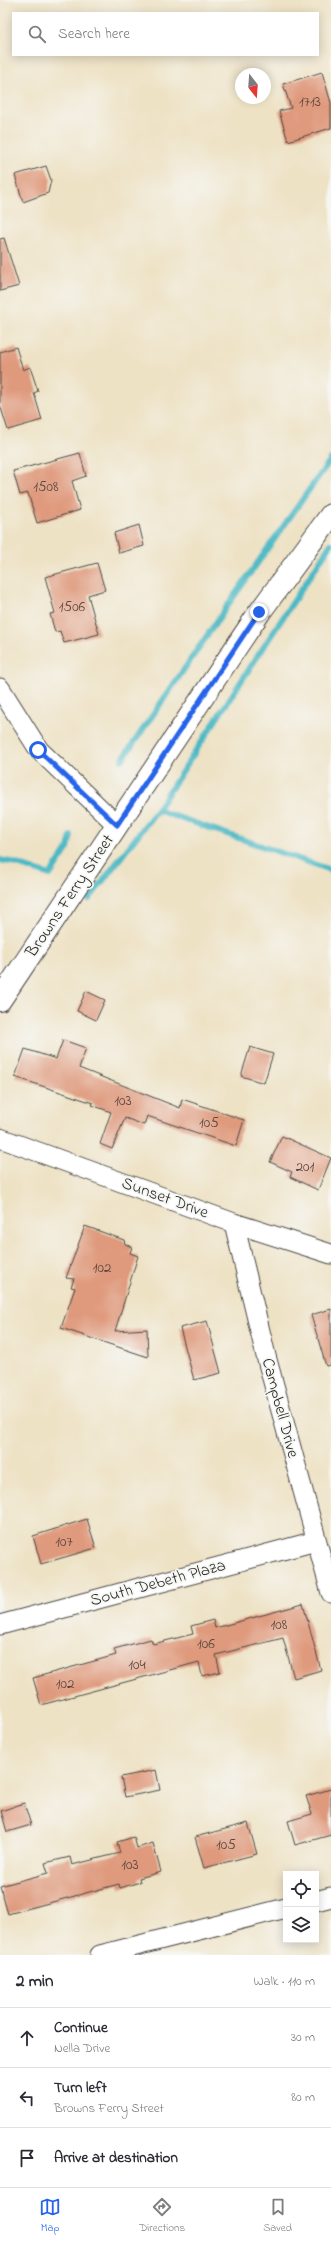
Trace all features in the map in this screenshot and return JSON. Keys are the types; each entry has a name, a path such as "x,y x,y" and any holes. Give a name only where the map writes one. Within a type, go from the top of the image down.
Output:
{"street":[{"name":"Browns Ferry Street","path":"0,1000 259,612 331,515"},
{"path":"0,688 38,750 117,825"},
{"name":"Sunset Drive","path":"0,1138 234,1223 331,1254"},
{"name":"Campbell Drive","path":"234,1223 266,1356 331,1593"},
{"name":"South Debeth Plaza","path":"0,1625 316,1541"},
{"path":"319,1899 331,1897"},
{"path":"100,1955 283,1909"}],"building":[{"path":"322,72 331,103 331,128 288,141 279,111 291,108 283,84"},
{"path":"46,166 51,180 48,193 23,202 15,175"},
{"path":"4,238 19,286 0,291 0,239"},
{"path":"16,347 23,370 30,367 38,391 34,393 42,420 8,430 0,405 0,352"},
{"path":"80,453 86,476 72,481 80,510 37,523 28,493 20,495 13,471"},
{"path":"139,525 144,546 119,553 114,533"},
{"path":"97,563 105,590 88,595 99,634 64,643 60,631 55,632 50,614 55,613 45,577"},
{"path":"86,991 105,1000 96,1020 77,1011"},
{"path":"63,1040 86,1048 79,1068 180,1108 182,1099 244,1120 236,1146 147,1116 144,1125 125,1118 112,1149 100,1144 111,1112 92,1105 93,1103 15,1077 25,1049 56,1059"},
{"path":"250,1047 273,1054 264,1083 241,1076"},
{"path":"282,1136 331,1158 318,1190 290,1177 292,1172 270,1162"},
{"path":"85,1226 124,1240 125,1244 132,1247 130,1253 138,1256 115,1331 147,1329 148,1357 61,1328 75,1288 71,1287 74,1279 66,1278"},
{"path":"331,1309 331,1365 326,1366 311,1315"},
{"path":"207,1321 221,1373 194,1380 180,1328"},
{"path":"87,1519 96,1548 41,1564 33,1536"},
{"path":"303,1604 321,1670 294,1678 283,1638 216,1655 220,1672 202,1676 199,1662 41,1705 33,1678 116,1655 114,1649 151,1639 153,1644 193,1634 191,1626 213,1620 215,1628"},
{"path":"156,1770 160,1790 125,1797 121,1777"},
{"path":"331,1789 331,1835 295,1845 288,1821 312,1814 306,1796"},
{"path":"24,1803 31,1825 7,1832 1,1811"},
{"path":"248,1823 257,1854 204,1868 195,1837"},
{"path":"134,1837 137,1848 153,1843 161,1872 139,1878 140,1882 120,1888 119,1884 8,1914 0,1886 48,1873 45,1863 70,1857 72,1865 120,1853 117,1842"}],"waterway":[{"path":"122,760 232,599 331,459"},
{"path":"157,810 331,544"},
{"path":"89,899 157,810 331,870"},
{"path":"0,860 11,862 50,875 68,848 71,836"}],"route":[{"path":"38,750 117,825 259,612"}]}
